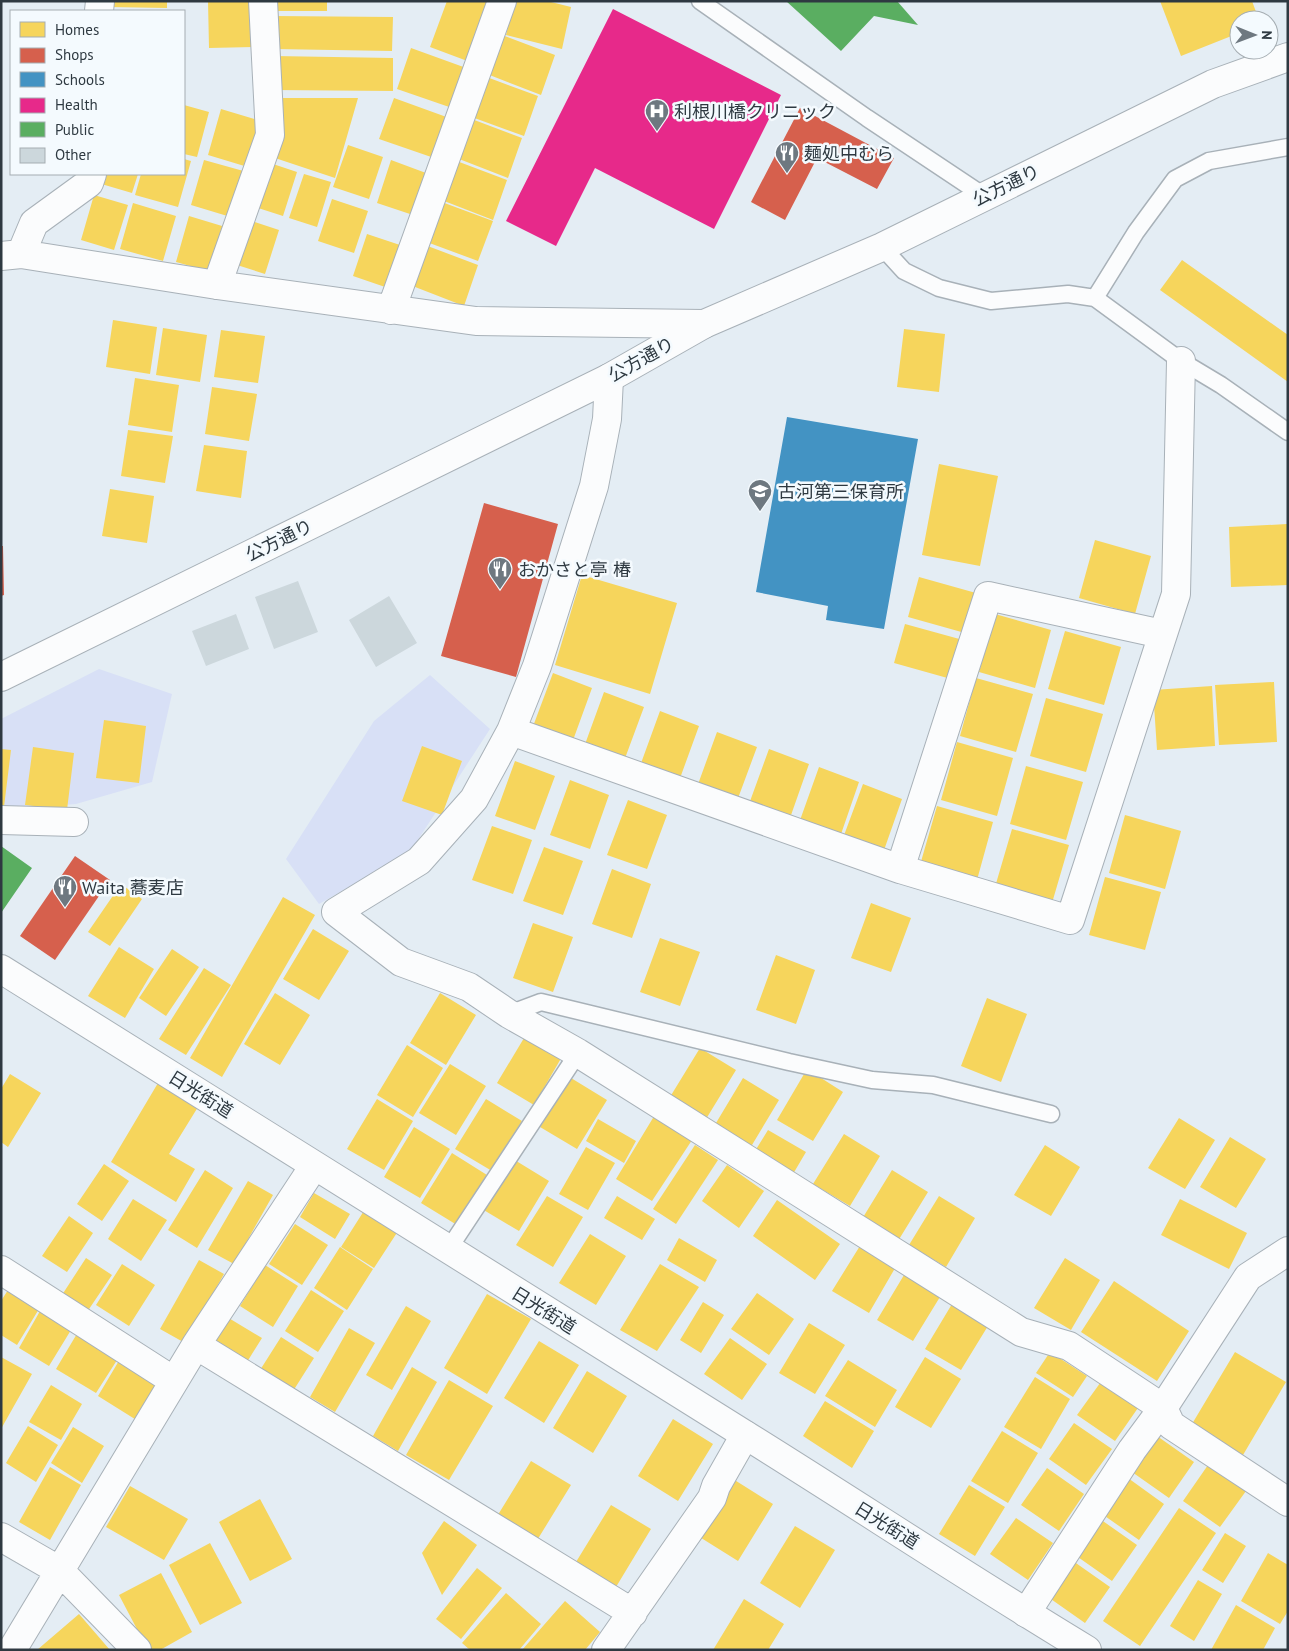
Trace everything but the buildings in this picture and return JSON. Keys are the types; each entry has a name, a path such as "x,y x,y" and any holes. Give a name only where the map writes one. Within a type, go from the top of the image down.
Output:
{"street":[{"path":"217,285 270,135 263,1"},
{"path":"391,310 502,1"},
{"name":"公方通り","path":"1,677 609,378 704,324 882,247 1213,84 1288,57"},
{"path":"92,175 89,183 34,223 11,255 476,321 704,324"},
{"path":"511,731 900,869 1070,920 1176,594 1181,361"},
{"path":"609,378 607,419 594,486 537,666 511,731 474,799 419,861 336,912 401,962 469,987 509,1014 578,1052 1021,1332 1068,1346 1163,1408 1171,1425 1288,1502"},
{"path":"900,869 988,596 1162,634"},
{"path":"1,820 74,822"},
{"name":"日光街道","path":"1,969 745,1434 1086,1650"},
{"path":"12,1650 196,1344 314,1166"},
{"path":"1026,1613 1248,1277 1288,1251"},
{"path":"1,1270 174,1382"},
{"path":"196,1344 633,1614"},
{"path":"606,1650 633,1614 712,1498 716,1486 745,1434"},
{"path":"1,1537 60,1571 137,1650"}],"lane":[{"path":"700,1 984,196"},
{"path":"1094,298 1136,232 1175,178 1209,161 1288,147"},
{"path":"882,247 904,271 938,288 992,301 1068,294 1094,298 1181,361 1221,385 1288,432"},
{"path":"509,1014 541,1002 862,1078 933,1085 1051,1114"},
{"path":"448,1250 578,1052"}],"shaded area":[{"path":"99,669 172,694 152,782 76,804 1,810 1,719"},
{"path":"430,675 490,729 410,852 319,904 286,859 374,721"}],"place":[{"name":"利根川橋クリニック","path":"657,132"},
{"name":"麺処中むら","path":"787,174"},
{"name":"古河第三保育所","path":"760,512"},
{"name":"おかさと亭 椿","path":"500,590"},
{"name":"Waita 蕎麦店","path":"65,908"}]}
